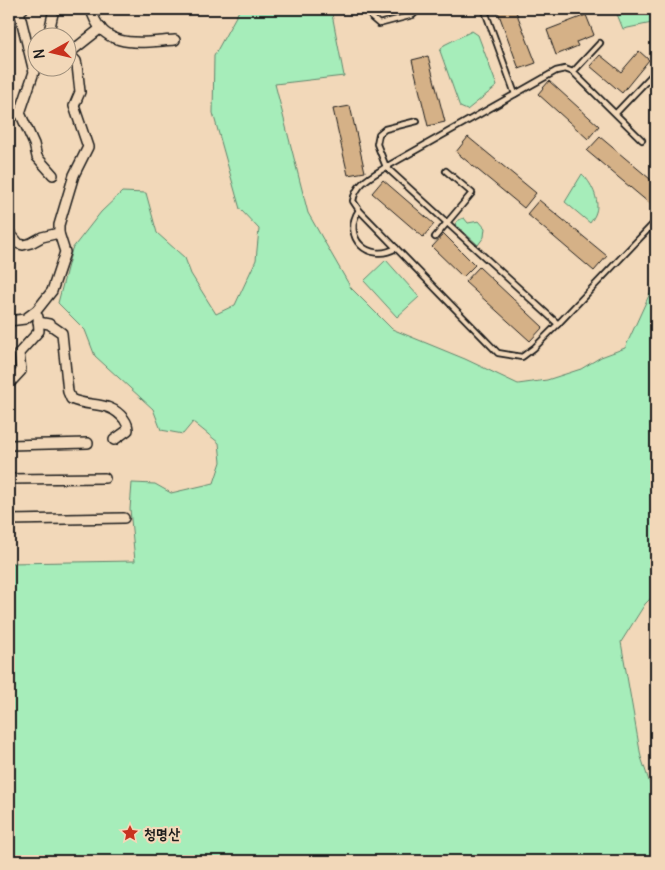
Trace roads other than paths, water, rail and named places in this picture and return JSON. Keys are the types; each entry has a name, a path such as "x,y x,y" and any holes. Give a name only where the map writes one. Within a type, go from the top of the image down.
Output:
{"street":[{"path":"52,28 51,21 54,9"},
{"path":"91,9 94,19 101,28 111,36 124,42 175,40"},
{"path":"9,15 21,10 28,47"},
{"path":"78,46 101,28"},
{"path":"9,321 22,320 37,310 52,291 64,252 59,225 74,175 88,147 74,106 80,92 78,74"},
{"path":"32,78 20,113 38,157 53,175"},
{"path":"9,113 20,113"},
{"path":"9,232 19,244 23,245 31,243 42,236 59,233"},
{"path":"9,384 21,371 19,353 39,331 37,310"},
{"path":"38,322 49,324 62,333 68,392 71,399 78,402 104,405 119,414 128,426 128,430 114,440"},
{"path":"9,445 88,443"},
{"path":"9,479 105,478"},
{"path":"9,520 124,518"}],"lane":[{"path":"370,9 372,18 379,24 413,14 419,9"},
{"path":"485,11 515,94"},
{"path":"572,72 600,43"},
{"path":"642,140 572,72 565,69 556,71 386,167 360,185 355,192 353,201 359,210 498,354 522,357 558,324 656,221"},
{"path":"616,113 656,71"},
{"path":"417,121 386,129 379,134 377,144 386,167 558,324"},
{"path":"435,237 472,192 446,171"},
{"path":"359,210 352,226 354,235 364,248 374,253 384,254 396,248"}],"place":[{"name":"청명산","path":"130,833"}]}
